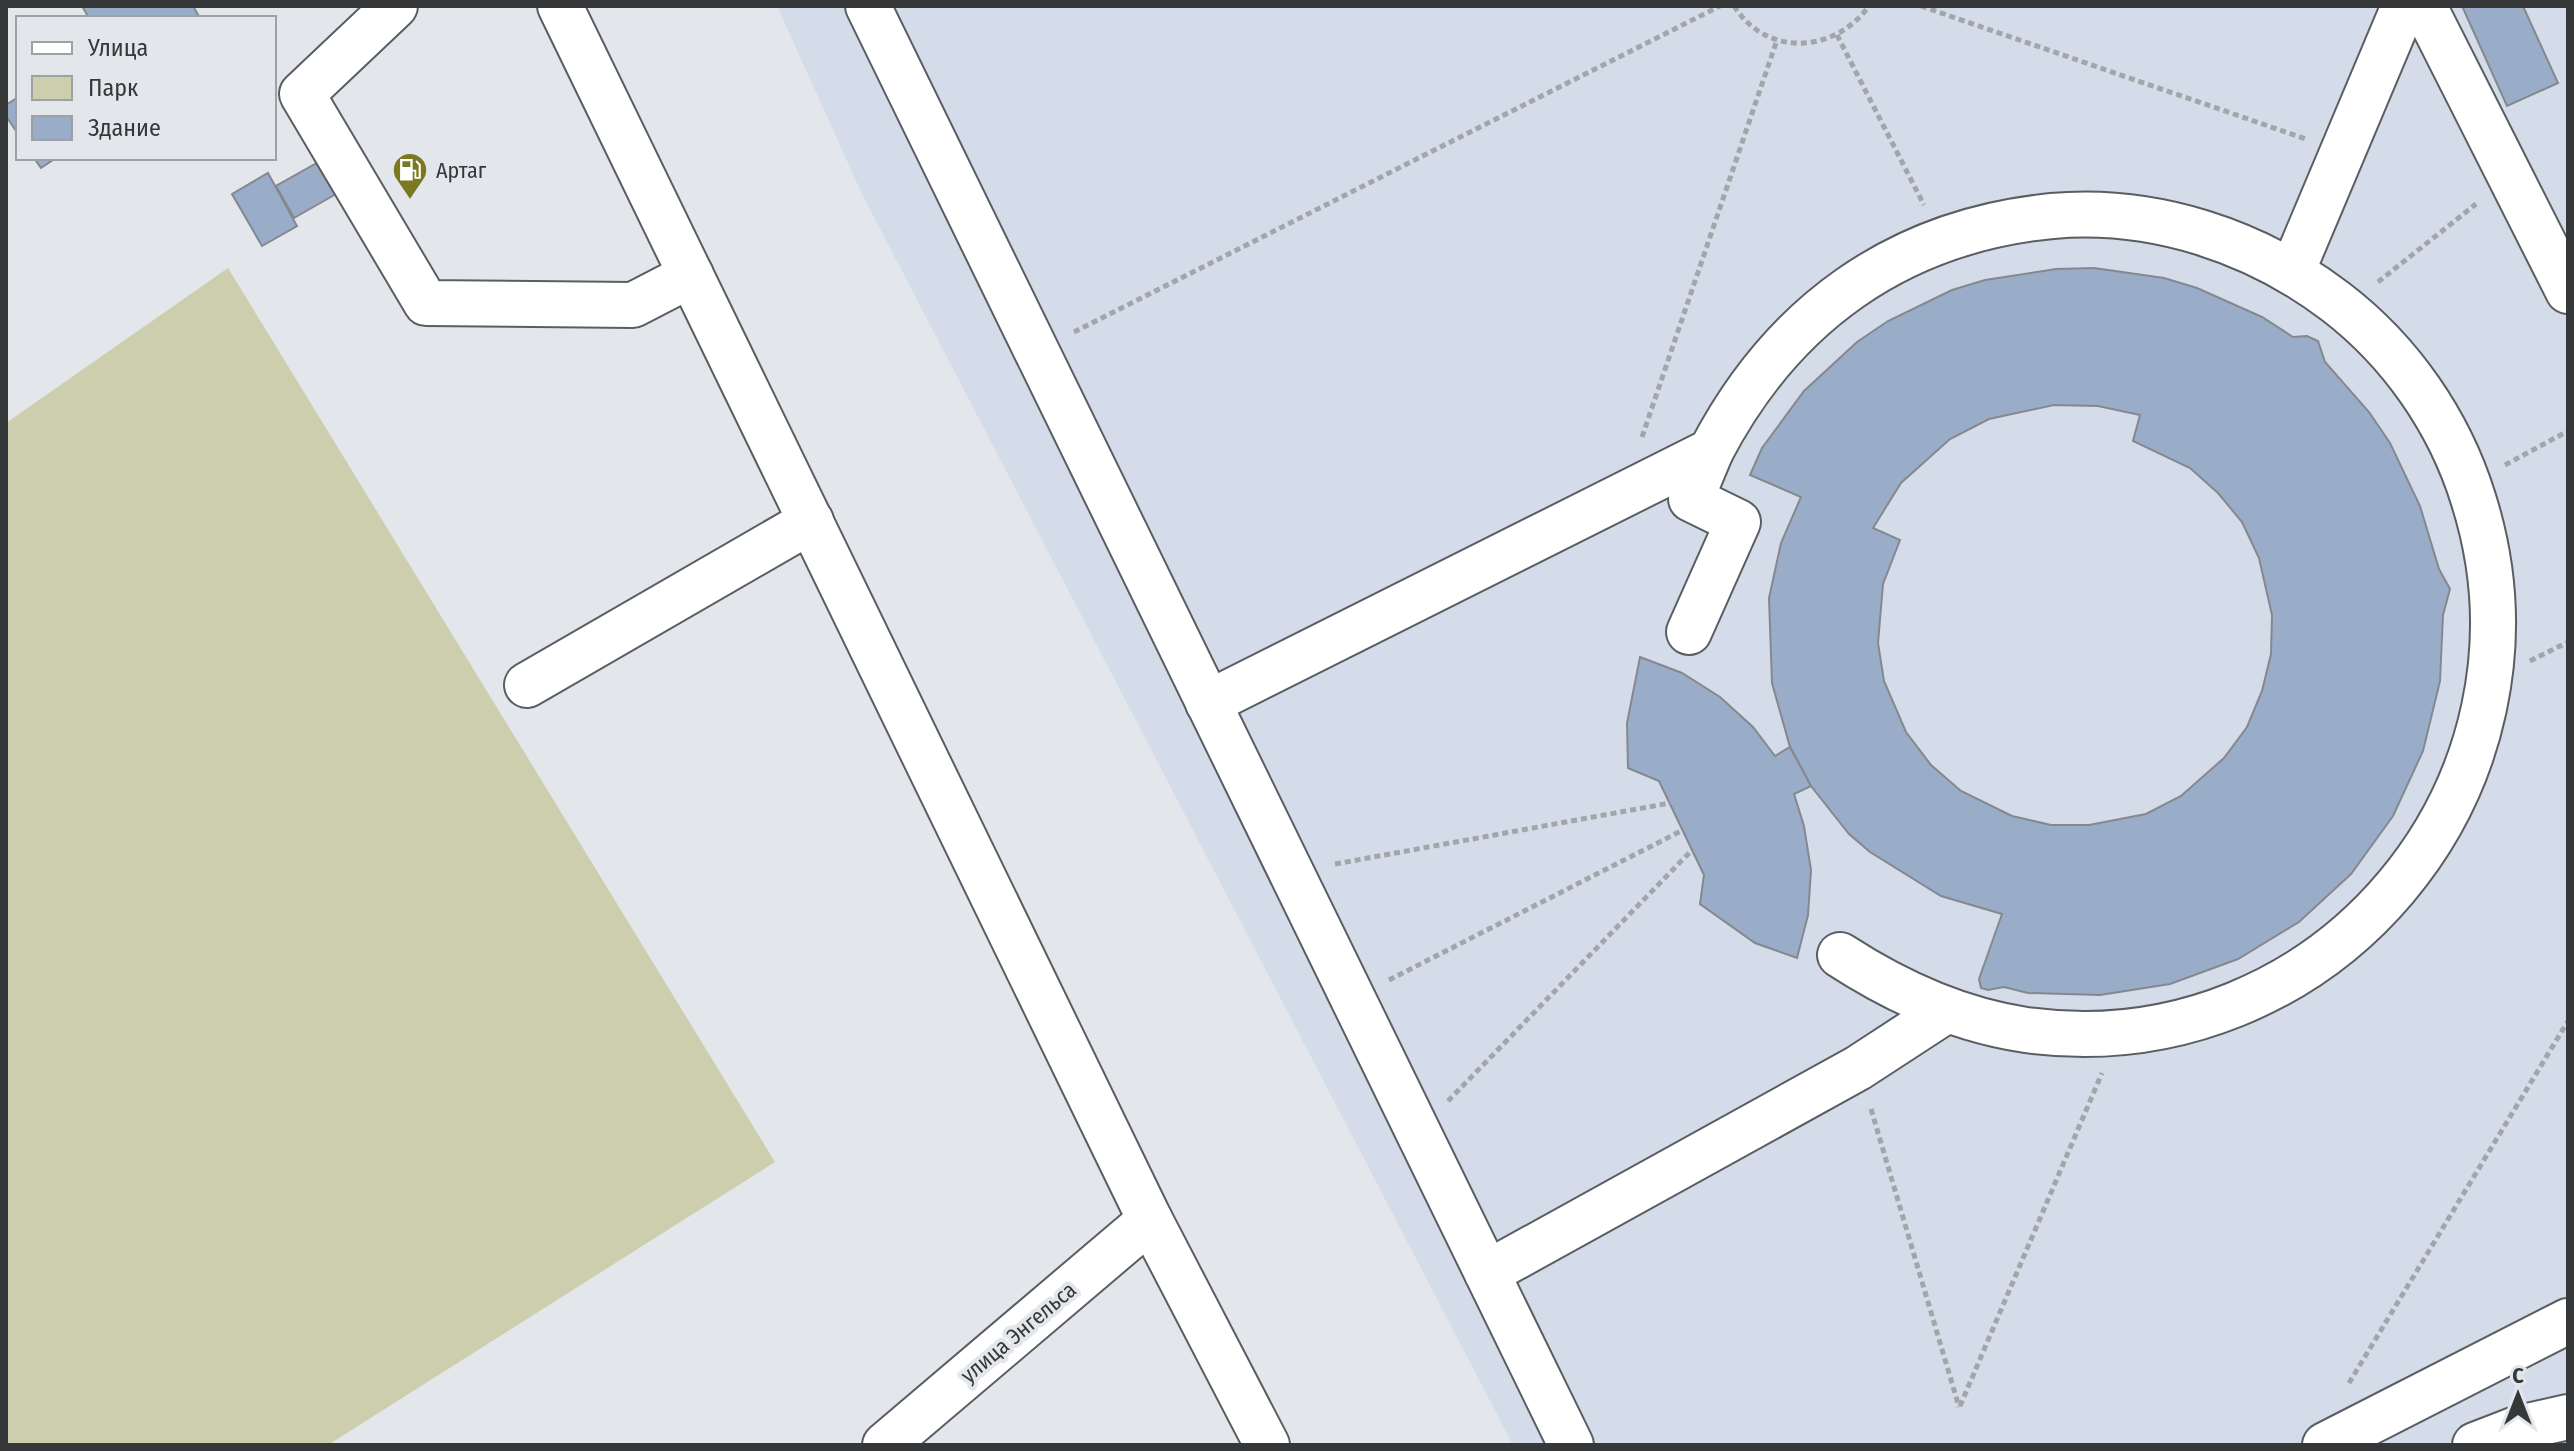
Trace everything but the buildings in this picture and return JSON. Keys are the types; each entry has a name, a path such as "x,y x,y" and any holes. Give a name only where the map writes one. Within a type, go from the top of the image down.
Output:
{"main road":[{"path":"395,6 302,94 426,303 633,305 691,275"},
{"path":"560,6 1150,1220 1267,1445"},
{"path":"868,6 1571,1445"},
{"path":"2292,272 2404,6"},
{"path":"2424,6 2568,291"},
{"path":"1691,499 1711,451 1752,382 1805,322 1870,275 1942,240 2020,220 2101,215 2180,226 2219,238 2292,272 2345,309 2411,378 2453,447 2469,484 2481,522 2490,575 2493,642 2490,682 2471,760 2436,833 2414,866 2360,926 2296,974 2224,1009 2185,1020 2119,1032 2025,1030 1947,1010 1886,983 1840,955"},
{"path":"1208,703 1711,451"},
{"path":"1636,489 1691,499 1738,522 1689,632"},
{"path":"527,685 811,521"},
{"path":"1487,1273 1858,1068 1947,1010"},
{"name":"улица Энгельса","path":"885,1445 1150,1220"},
{"path":"2340,1442 2568,1321"},
{"path":"2475,1445 2519,1428 2568,1417"}],"path":[{"path":"1036,351 1720,6"},
{"path":"1734,6 1750,25 1777,40 1807,44 1837,35 1855,23 1869,6"},
{"path":"1921,6 2343,151"},
{"path":"1837,35 1942,240"},
{"path":"1636,489 1777,40"},
{"path":"2345,309 2511,175"},
{"path":"2469,484 2568,431"},
{"path":"1291,872 1670,803"},
{"path":"1353,999 1683,830"},
{"path":"1419,1131 1692,850"},
{"path":"2345,1390 2568,1021"},
{"path":"1858,1068 1959,1407 2119,1032"}],"shaded area":[{"path":"777,6 2568,6 2568,1445 1513,1445 862,194"}],"green space":[{"path":"228,268 775,1162 328,1445 6,1445 6,423"}],"place":[{"name":"Артаг","path":"410,201"}]}
